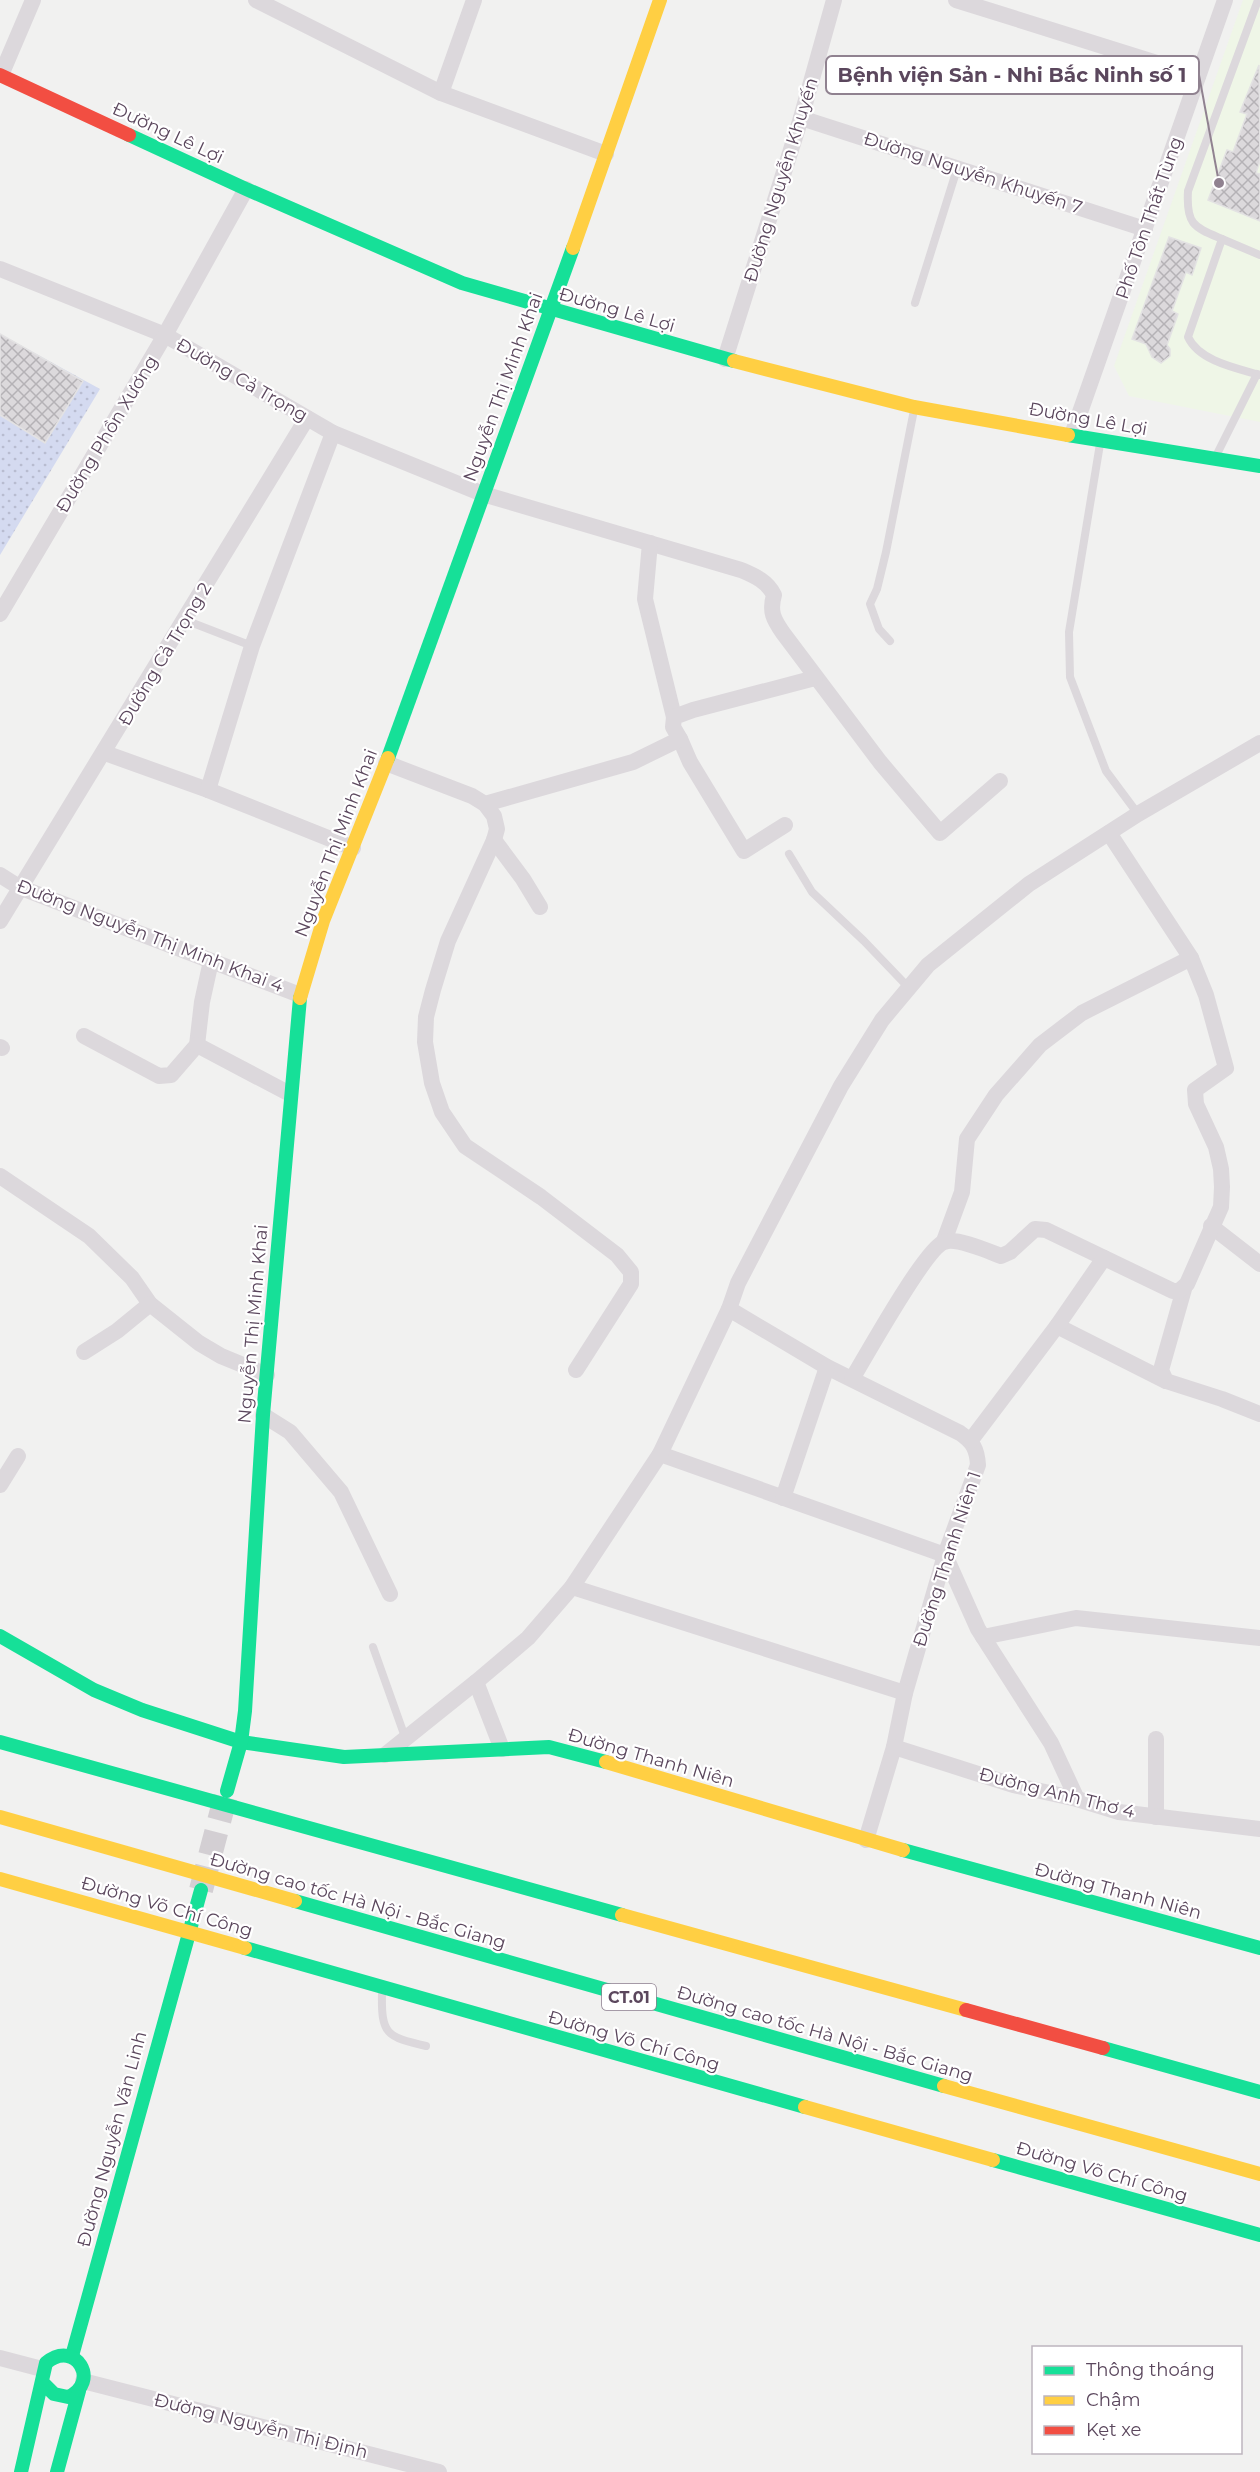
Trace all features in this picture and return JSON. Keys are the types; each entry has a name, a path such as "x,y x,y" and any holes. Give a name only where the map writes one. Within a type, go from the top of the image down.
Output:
{"main road":[{"name":"Nguyễn Thị Minh Khai","path":"227,1791 241,1742 245,1711 263,1415 300,995 323,921 386,763 551,310 660,0"},
{"name":"Đường Lê Lợi","path":"0,75 246,189 462,283 725,359 914,407 1101,441 1260,466"},
{"name":"Đường Thanh Niên","path":"0,1636 94,1690 142,1710 241,1742 344,1757 549,1747 594,1758 866,1840 1260,1948"},
{"path":"0,1742 1260,2092"},
{"name":"Đường cao tốc Hà Nội - Bắc Giang","path":"0,1817 762,2035 1260,2174"},
{"name":"Đường Võ Chí Công","path":"0,1879 1260,2235"},
{"name":"Đường Nguyễn Văn Linh","path":"72,2356 201,1890"},
{"path":"21,2472 42,2376 50,2358 64,2354 72,2356 82,2366 81,2386 57,2472"},
{"path":"42,2376 46,2389 57,2396 71,2396 81,2386"}],"street":[{"path":"0,75 33,0"},
{"path":"256,0 441,93 606,154"},
{"path":"441,93 474,0"},
{"name":"Đường Nguyễn Khuyến","path":"725,359 801,118 834,0"},
{"path":"956,0 1198,76"},
{"name":"Phố Tôn Thất Tùng","path":"1072,435 1225,0"},
{"name":"Đường Nguyễn Khuyến 7","path":"801,118 1145,229"},
{"name":"Đường Phồn Xương","path":"0,614 165,335 246,189"},
{"name":"Đường Cả Trọng","path":"0,269 165,335 333,434 483,494 741,570 759,578 770,587 774,595 770,608 773,619 815,678"},
{"name":"Đường Cả Trọng 2","path":"0,921 19,887 105,753 307,418"},
{"path":"208,790 252,646 333,434"},
{"path":"650,543 645,599 674,717 673,727 690,762 744,850 785,825"},
{"path":"674,717 815,678 939,833 1000,782"},
{"path":"485,804 633,762 680,739"},
{"path":"385,1755 528,1638 572,1587 660,1454 729,1309 738,1283 841,1086 882,1020 928,965 1029,884 1138,814 1260,743"},
{"path":"105,753 208,790 352,848"},
{"path":"386,763 472,796 485,804 494,816 497,829 495,840 448,941 426,1017 425,1042 432,1083 442,1112 465,1146 551,1204 617,1255 631,1272 631,1284 576,1370"},
{"path":"1109,833 1191,958 1206,995 1226,1068 1195,1090 1196,1104 1216,1147 1221,1169 1221,1207 1184,1289 1161,1370 1166,1381"},
{"path":"495,840 540,907"},
{"name":"Đường Nguyễn Thị Minh Khai 4","path":"0,875 19,887 300,995"},
{"path":"852,1379 906,1288 933,1250 944,1241 962,1192 968,1139 1003,1087 1040,1045 1082,1013 1191,958"},
{"path":"84,1036 159,1076 171,1076 197,1045 202,1002 211,961"},
{"path":"197,1045 290,1094"},
{"path":"0,1176 90,1236 132,1278 150,1304 199,1343 221,1356 267,1375"},
{"path":"1211,1226 1260,1264"},
{"path":"944,1241 958,1241 1001,1256 1010,1252 1035,1229 1046,1230 1173,1291 1184,1289"},
{"path":"729,1309 827,1367 971,1440 1057,1326 1104,1258"},
{"path":"84,1352 117,1331 150,1304"},
{"path":"1057,1326 1166,1381 1260,1414"},
{"path":"783,1498 827,1367"},
{"path":"263,1415 290,1432 341,1492 390,1594"},
{"name":"Đường Thanh Niên 1","path":"866,1840 894,1747 905,1693 945,1555 978,1465 977,1450 971,1440"},
{"path":"660,1454 945,1555 983,1637 1051,1743 1077,1799"},
{"path":"0,1485 18,1456"},
{"path":"572,1587 905,1693"},
{"path":"983,1637 1076,1618 1260,1638"},
{"path":"476,1682 502,1749"},
{"path":"1156,1739 1156,1817"},
{"name":"Đường Anh Thơ 4","path":"894,1747 1012,1785 1077,1799 1119,1812 1260,1829"},
{"path":"0,2358 42,2376"},
{"name":"Đường Nguyễn Thị Định","path":"81,2386 417,2469 439,2472"}],"lane":[{"path":"1258,0 1188,191 1188,213 1191,223 1197,228 1260,255"},
{"path":"915,303 957,169"},
{"path":"1215,458 1258,374 1206,357 1192,346 1188,337 1222,239"},
{"path":"890,641 879,629 870,604 877,589 886,552 914,407"},
{"path":"1101,441 1069,632 1070,677 1106,771 1138,814"},
{"path":"185,620 252,646"},
{"path":"789,854 812,892 909,988"},
{"path":"373,1647 405,1737"},
{"path":"383,1989 383,2023 389,2033 398,2039 426,2046"}],"shaded area":[{"path":"1243,0 1260,0 1260,422 1129,396 1114,366"},
{"path":"0,334 100,389 0,555"}],"building":[{"path":"1259,65 1260,161 1256,173 1260,174 1260,221 1208,200 1227,150 1233,152 1247,114 1240,112"},
{"path":"1169,237 1201,248 1192,275 1186,272 1172,311 1178,314 1167,345 1170,349 1170,356 1161,363 1152,357 1146,344 1132,339"},
{"path":"0,334 83,381 45,443 0,415"}],"tunnel":[{"path":"201,1890 227,1791"}],"traffic: fast":[{"path":"129,135 246,189 462,283 734,361"},
{"path":"388,758 573,248"},
{"path":"1068,435 1260,466"},
{"path":"227,1791 241,1742 245,1711 263,1415 300,998"},
{"path":"0,1636 94,1690 142,1710 241,1742 344,1757 549,1747 606,1762"},
{"path":"0,1742 622,1915"},
{"path":"903,1850 1260,1948"},
{"path":"72,2356 201,1890"},
{"path":"295,1901 944,2086"},
{"path":"245,1948 805,2107"},
{"path":"1103,2048 1260,2092"},
{"path":"993,2160 1260,2235"},
{"path":"21,2472 46,2363 57,2357 67,2356 75,2359 81,2365 83,2382 78,2390 68,2397 54,2394 43,2383"},
{"path":"57,2472 79,2391"}],"traffic: slow":[{"path":"573,248 660,0"},
{"path":"734,361 914,407 1068,435"},
{"path":"300,998 323,921 388,758"},
{"path":"606,1762 903,1850"},
{"path":"0,1817 295,1901"},
{"path":"0,1879 245,1948"},
{"path":"622,1915 966,2010"},
{"path":"944,2086 1260,2174"},
{"path":"805,2107 993,2160"}],"traffic: jam":[{"path":"0,75 129,135"},
{"path":"966,2010 1103,2048"}],"place":[{"name":"Bệnh viện Sản - Nhi Bắc Ninh số 1","path":"1219,183"}]}
